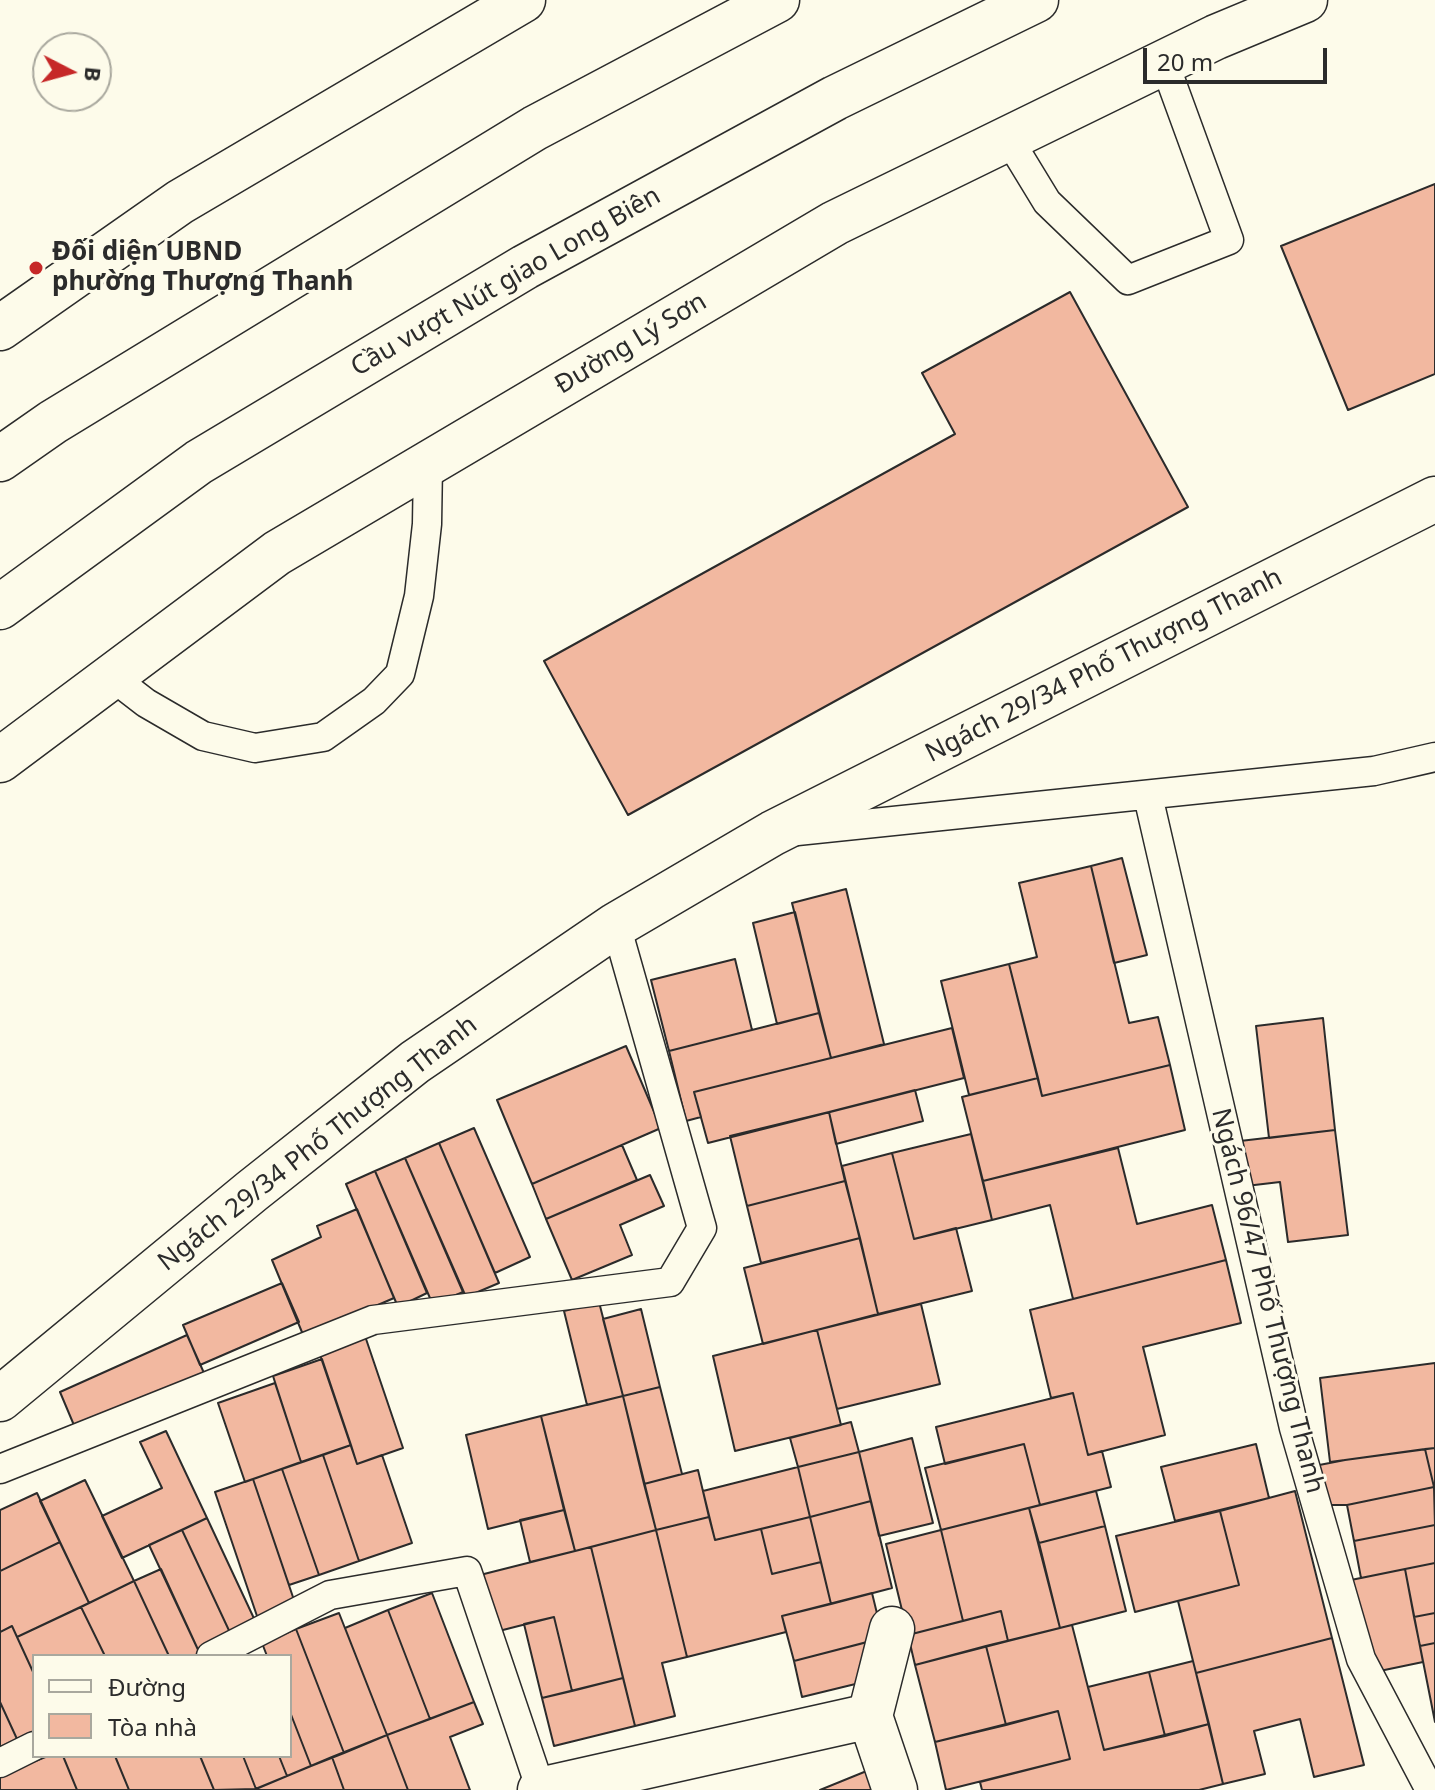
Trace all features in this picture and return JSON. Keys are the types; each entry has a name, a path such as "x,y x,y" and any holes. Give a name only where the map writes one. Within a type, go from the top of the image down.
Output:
{"main road":[{"path":"0,328 180,202 523,0"},
{"path":"0,459 53,422 535,128 777,0"},
{"name":"Cầu vượt Nút giao Long Biên","path":"0,607 199,462 525,267 835,98 1036,0"},
{"name":"Đường Lý Sơn","path":"0,760 277,553 835,223 1216,37 1305,0"},
{"name":"Ngách 29/34 Phố Thượng Thanh","path":"0,1399 252,1191 415,1062 616,925 773,833 1435,499"},
{"path":"892,1629 870,1716 895,1790"},
{"path":"540,1790 870,1716"}],"lane":[{"path":"1008,138 1047,202 1128,280 1229,240 1164,62"},
{"path":"111,676 146,703 203,736 255,748 323,737 374,701 400,674 419,596 427,524 428,464"},
{"name":"Ngách 29/34 Phố Thượng Thanh","path":"773,833 1374,771 1435,757"},
{"name":"Ngách 96/47 Phố Thượng Thanh","path":"1148,796 1294,1428 1361,1659 1430,1790"},
{"path":"0,1469 373,1320 670,1282 702,1228 616,925"},
{"path":"215,1654 330,1595 467,1571 540,1790"},
{"path":"0,1763 32,1747"}],"building":[{"path":"1435,184 1435,374 1348,410 1281,246"},
{"path":"1070,292 1188,507 628,815 544,661 955,434 922,373"},
{"path":"1122,858 1147,955 1114,963 1091,866"},
{"path":"1091,866 1129,1023 1158,1017 1170,1065 1042,1096 1009,964 1037,957 1019,883"},
{"path":"846,889 884,1044 831,1058 792,903"},
{"path":"795,912 819,1013 777,1024 753,923"},
{"path":"735,959 752,1030 669,1051 651,980"},
{"path":"1009,964 1038,1078 969,1095 941,981"},
{"path":"819,1013 831,1058 694,1092 701,1117 686,1121 669,1051"},
{"path":"1323,1018 1335,1130 1269,1138 1256,1026"},
{"path":"952,1028 964,1078 708,1143 694,1092"},
{"path":"626,1046 661,1128 532,1184 497,1100"},
{"path":"1170,1065 1185,1130 983,1181 962,1097 1038,1078 1042,1096"},
{"path":"915,1090 923,1121 836,1144 829,1112"},
{"path":"829,1112 845,1181 747,1206 730,1136"},
{"path":"474,1128 530,1257 495,1273 439,1143"},
{"path":"1335,1130 1348,1235 1288,1242 1280,1182 1246,1186 1240,1141"},
{"path":"971,1134 992,1220 914,1239 892,1153"},
{"path":"439,1143 499,1283 466,1297 405,1158"},
{"path":"622,1145 637,1180 546,1219 532,1184"},
{"path":"1118,1148 1137,1224 1212,1205 1226,1260 1073,1299 1050,1205 992,1220 983,1181"},
{"path":"892,1153 914,1239 956,1228 972,1291 878,1314 842,1166"},
{"path":"405,1158 463,1292 433,1305 375,1171"},
{"path":"375,1171 427,1293 398,1307 346,1184"},
{"path":"650,1175 664,1206 620,1225 632,1255 572,1280 546,1219"},
{"path":"845,1181 860,1238 761,1263 747,1206"},
{"path":"357,1209 394,1298 304,1337 272,1260 321,1237 317,1226"},
{"path":"860,1238 878,1314 763,1344 744,1268"},
{"path":"1226,1260 1241,1323 1143,1347 1165,1435 1088,1455 1073,1393 1051,1398 1030,1310"},
{"path":"282,1283 299,1322 200,1365 183,1325"},
{"path":"599,1302 623,1396 587,1405 564,1311"},
{"path":"921,1304 940,1384 837,1409 817,1330"},
{"path":"641,1309 660,1387 623,1396 603,1319"},
{"path":"817,1330 841,1425 735,1451 713,1356"},
{"path":"364,1333 403,1448 357,1464 318,1349"},
{"path":"187,1335 204,1373 76,1430 60,1392"},
{"path":"322,1359 351,1445 301,1462 273,1376"},
{"path":"1435,1363 1435,1448 1330,1462 1320,1378"},
{"path":"275,1383 301,1462 245,1482 218,1403"},
{"path":"660,1387 682,1474 644,1484 623,1396"},
{"path":"1073,1393 1088,1455 1102,1451 1111,1487 1040,1505 1024,1444 945,1464 936,1427"},
{"path":"623,1396 656,1530 575,1551 541,1416"},
{"path":"541,1416 564,1510 488,1529 466,1435"},
{"path":"851,1422 859,1452 798,1467 790,1438"},
{"path":"166,1431 207,1518 122,1558 102,1516 162,1488 140,1442"},
{"path":"912,1438 933,1523 879,1536 859,1452"},
{"path":"1024,1444 1040,1505 941,1530 925,1468"},
{"path":"1256,1444 1269,1498 1175,1521 1161,1467"},
{"path":"351,1445 357,1464 382,1455 412,1543 359,1561 323,1455"},
{"path":"1435,1448 1435,1487 1434,1487 1425,1449"},
{"path":"1425,1449 1434,1487 1347,1505 1320,1505 1309,1467"},
{"path":"859,1452 871,1501 810,1517 798,1467"},
{"path":"323,1455 359,1561 319,1575 282,1469"},
{"path":"798,1467 810,1517 715,1540 703,1491"},
{"path":"282,1469 319,1575 289,1585 253,1479"},
{"path":"698,1470 709,1517 656,1530 644,1484"},
{"path":"253,1479 296,1606 258,1619 215,1492"},
{"path":"85,1480 134,1581 89,1603 40,1501"},
{"path":"1434,1487 1435,1525 1354,1541 1347,1505"},
{"path":"1096,1491 1105,1526 1039,1543 1029,1508"},
{"path":"1295,1491 1332,1638 1196,1673 1178,1601 1239,1585 1220,1511"},
{"path":"37,1493 60,1542 0,1571 0,1510"},
{"path":"871,1501 892,1588 831,1604 810,1517"},
{"path":"1029,1508 1060,1628 1008,1641 1001,1611 963,1621 941,1530"},
{"path":"564,1510 575,1551 530,1562 520,1520"},
{"path":"1220,1511 1239,1585 1135,1612 1116,1536"},
{"path":"709,1517 715,1540 761,1529 772,1574 821,1562 831,1604 782,1616 786,1632 687,1657 656,1530"},
{"path":"810,1517 821,1562 772,1574 761,1529"},
{"path":"207,1518 258,1627 233,1639 182,1530"},
{"path":"1435,1525 1435,1563 1361,1578 1354,1541"},
{"path":"1105,1526 1126,1611 1060,1628 1039,1543"},
{"path":"182,1530 233,1639 200,1654 149,1545"},
{"path":"656,1530 687,1657 662,1663 675,1716 635,1726 591,1547"},
{"path":"941,1530 963,1621 908,1635 886,1544"},
{"path":"60,1542 89,1603 17,1637 12,1626 0,1632 0,1571"},
{"path":"591,1547 623,1678 572,1691 554,1617 495,1632 480,1575"},
{"path":"1435,1563 1435,1613 1414,1617 1405,1569"},
{"path":"161,1569 200,1654 168,1654 134,1581"},
{"path":"1405,1569 1423,1662 1370,1673 1351,1580"},
{"path":"134,1581 168,1654 104,1654 81,1607"},
{"path":"432,1593 474,1702 430,1719 388,1610"},
{"path":"872,1593 883,1638 794,1661 782,1616"},
{"path":"81,1607 104,1654 32,1654 32,1670 17,1637"},
{"path":"388,1610 430,1719 387,1735 345,1628"},
{"path":"1001,1611 1008,1641 915,1665 908,1635"},
{"path":"339,1613 387,1735 344,1753 296,1629"},
{"path":"1435,1613 1435,1643 1420,1646 1414,1617"},
{"path":"554,1617 572,1691 542,1698 524,1624"},
{"path":"1072,1625 1104,1750 1209,1724 1223,1784 1199,1790 982,1790 980,1782 1070,1759 1058,1711 1006,1725 986,1646"},
{"path":"12,1626 32,1670 32,1732 17,1739 0,1702 0,1632"},
{"path":"296,1629 344,1753 311,1766 292,1717 292,1654 266,1654 262,1643"},
{"path":"1332,1638 1364,1765 1314,1777 1300,1719 1254,1731 1265,1774 1223,1784 1196,1673"},
{"path":"867,1642 876,1679 802,1697 794,1661"},
{"path":"1435,1643 1435,1722 1420,1646"},
{"path":"986,1646 1006,1725 935,1742 915,1665"},
{"path":"1193,1661 1209,1724 1165,1736 1149,1672"},
{"path":"1149,1672 1165,1736 1104,1750 1088,1687"},
{"path":"623,1678 635,1726 554,1746 542,1698"},
{"path":"0,1702 17,1739 0,1747"},
{"path":"474,1702 483,1724 450,1737 470,1790 408,1790 387,1735"},
{"path":"1058,1711 1070,1759 946,1790 935,1742"},
{"path":"292,1717 311,1766 287,1776 280,1758 292,1758"},
{"path":"387,1735 408,1790 344,1790 332,1757"},
{"path":"332,1757 344,1790 253,1790 287,1776"},
{"path":"43,1758 64,1758 77,1790 0,1790 0,1775"},
{"path":"64,1758 116,1758 129,1790 77,1790"},
{"path":"116,1758 201,1758 214,1790 129,1790"},
{"path":"201,1758 244,1758 256,1789 214,1790"},
{"path":"244,1758 280,1758 287,1776 256,1789"},
{"path":"874,1768 883,1790 820,1790"}],"place":[{"name":"Đối diện UBND phường Thượng Thanh","path":"36,268"}]}
